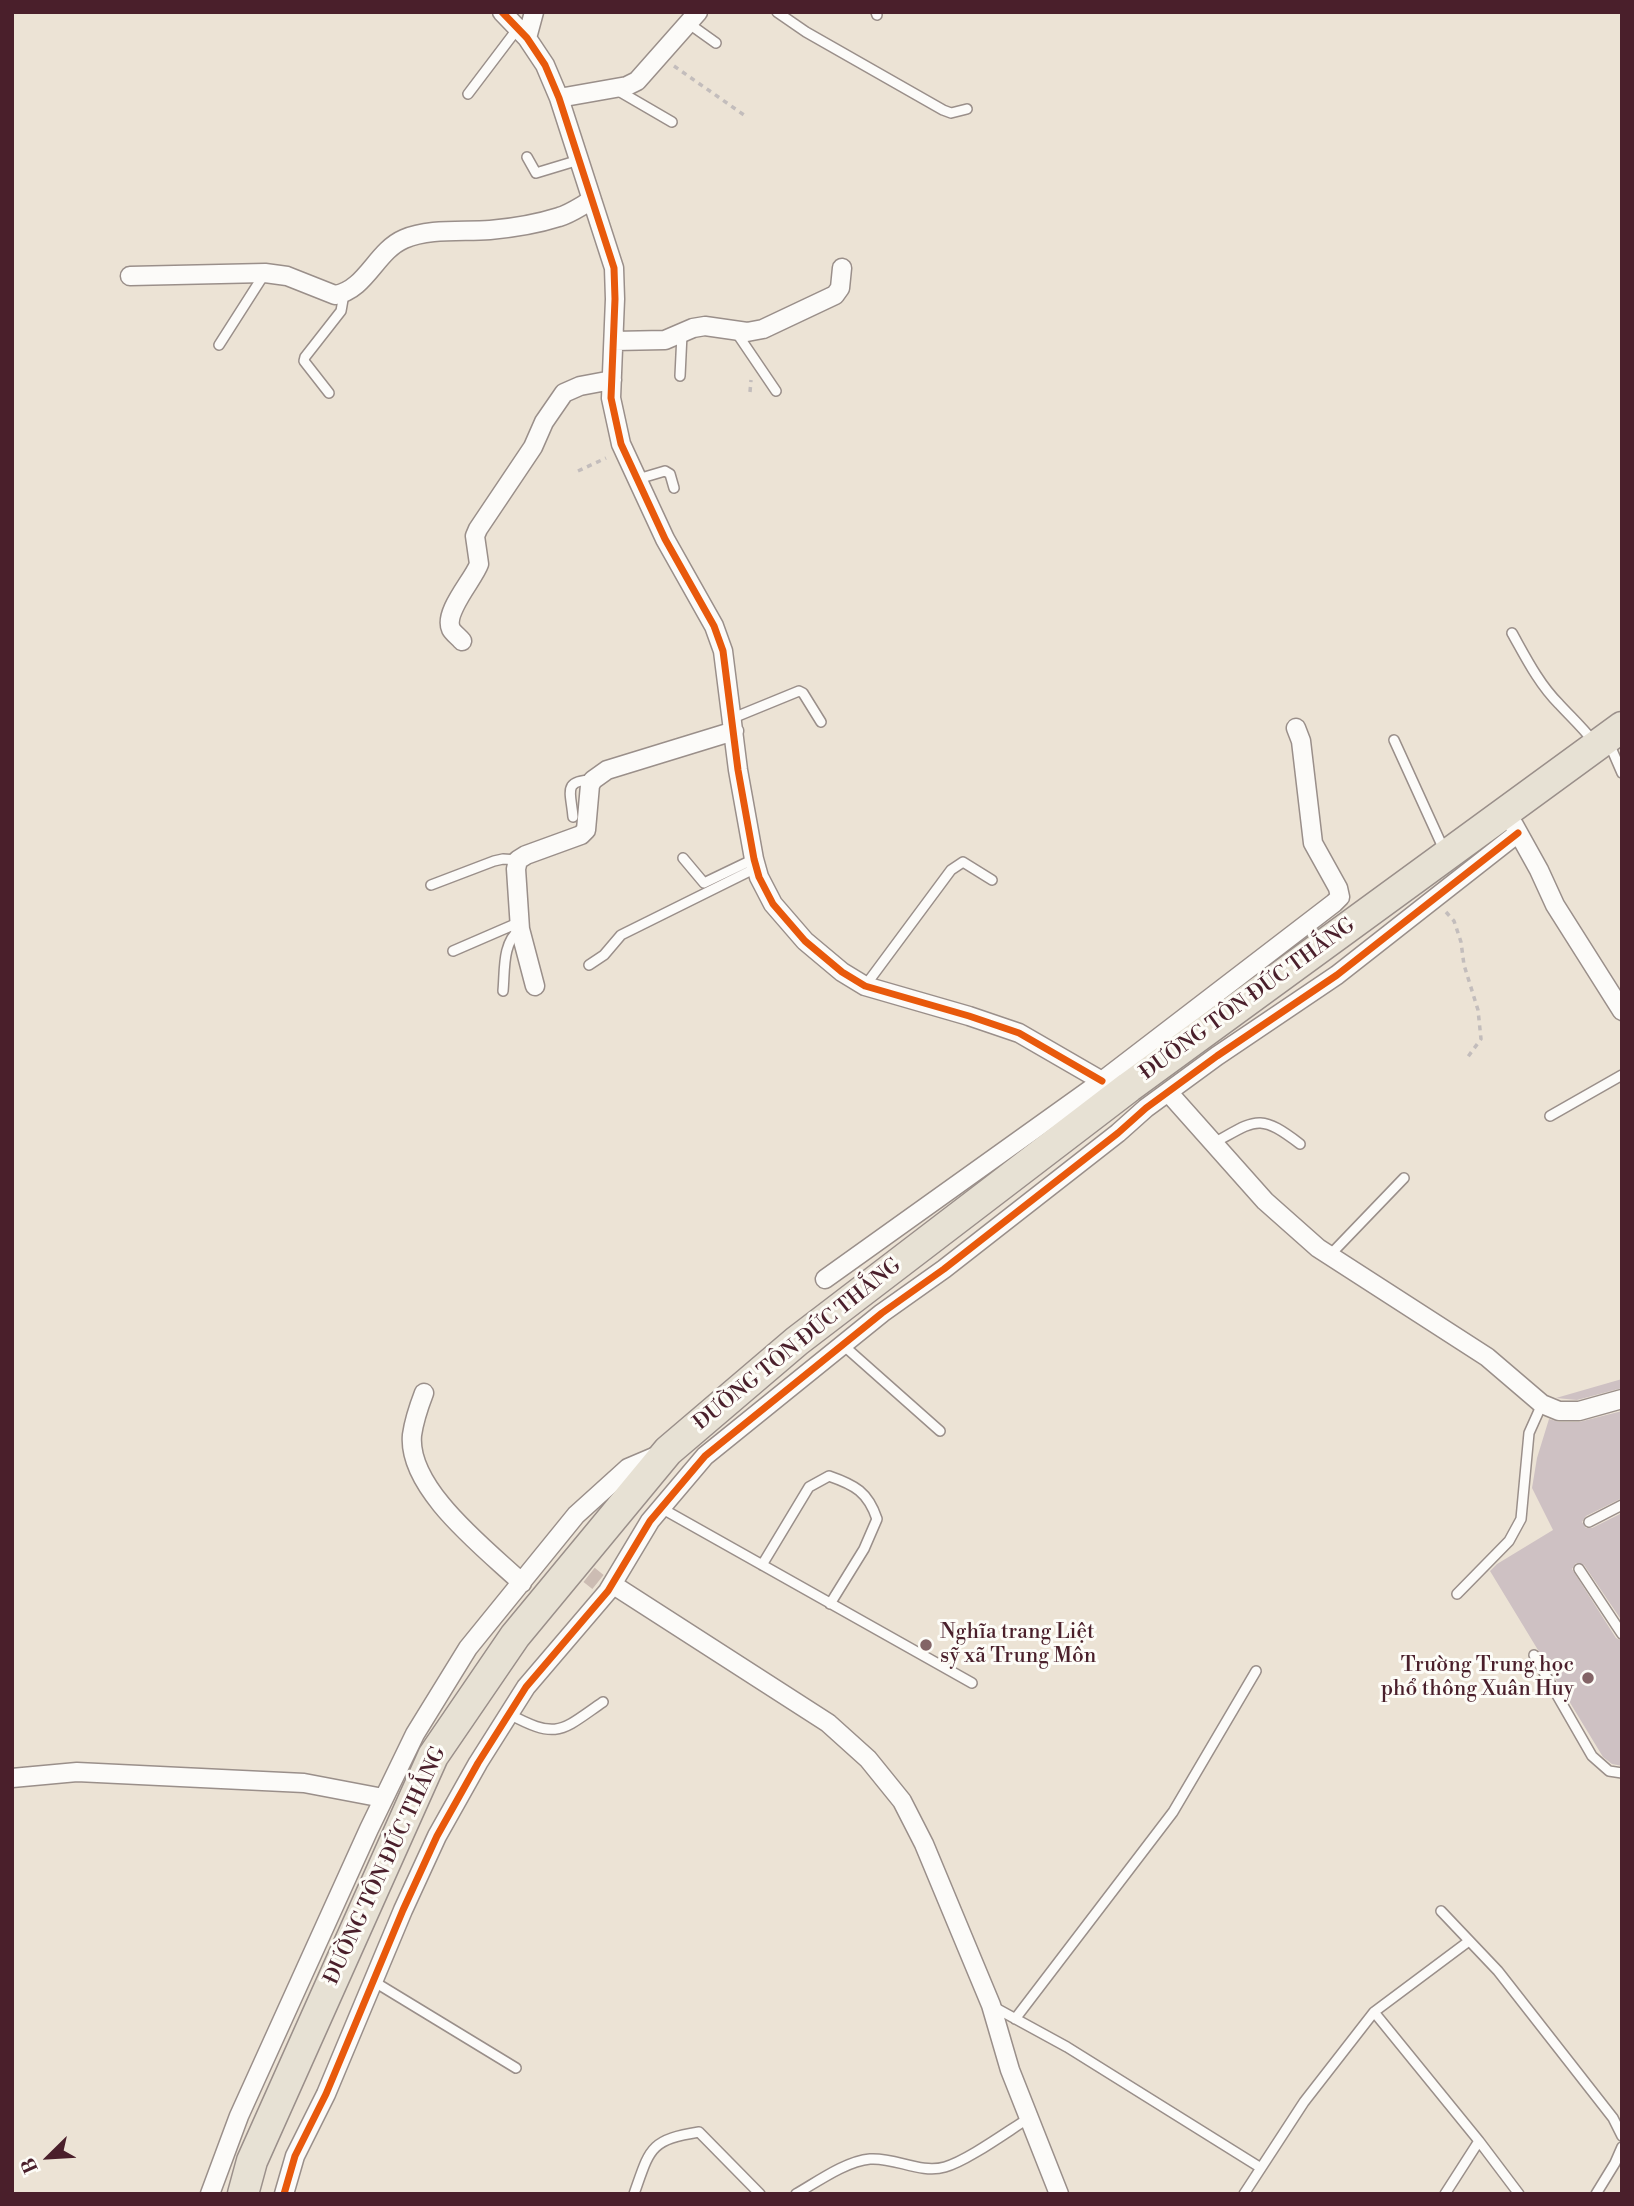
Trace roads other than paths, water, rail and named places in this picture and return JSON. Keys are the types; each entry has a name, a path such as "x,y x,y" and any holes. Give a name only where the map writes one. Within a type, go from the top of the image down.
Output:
{"highway":[{"name":"ĐƯỜNG TÔN ĐỨC THẮNG","path":"243,2194 253,2161 433,1756 515,1636 659,1462 797,1341 1123,1087 1445,854 1512,821 1608,737"}],"street":[{"path":"502,12 523,33 545,65 559,98 614,268 611,398 624,450 665,539 714,626 723,652 738,770 755,864 773,904 805,941 842,972 866,986 1018,1033 1123,1087 1168,1092 1337,975 1435,900 1512,821 1555,905 1622,1011"},
{"path":"523,33 534,12"},
{"path":"559,98 637,81 693,18"},
{"path":"130,276 265,273 287,276 335,295 344,294 352,290 390,248 405,239 425,234 527,225 560,217 592,200"},
{"path":"614,341 656,341 705,326 763,330 827,300 840,288 842,268"},
{"path":"462,641 449,623 458,598 479,564 475,536 478,529 533,447 544,422 564,393 580,386 612,380"},
{"path":"535,986 520,925 516,869 518,860 569,840 586,830 590,785 607,770 733,724"},
{"path":"825,1279 1123,1087 1340,897 1338,888 1313,843 1301,741 1296,728"},
{"path":"284,2194 295,2156 326,2094 437,1836 478,1763 526,1687 606,1586 650,1521 705,1456 843,1345 1118,1133 1123,1087"},
{"path":"1168,1092 1265,1201 1330,1255 1487,1357 1542,1404 1559,1411 1579,1411 1622,1399"},
{"path":"424,1393 412,1436 414,1454 422,1474 444,1511 522,1583"},
{"path":"210,2194 239,2116 383,1798 415,1734 468,1648 522,1583 558,1550 576,1515 628,1468 659,1462 674,1492"},
{"path":"606,1586 828,1723 868,1759 902,1801 924,1844 991,2005 1010,2070 1059,2194"},
{"path":"12,1777 77,1772 304,1783 383,1798"}],"lane":[{"path":"777,12 806,32 943,110 951,113 967,109"},
{"path":"693,18 716,43"},
{"path":"468,94 523,33"},
{"path":"614,88 672,122"},
{"path":"527,157 536,173 579,160"},
{"path":"219,345 265,273"},
{"path":"329,393 304,361 341,311 344,294"},
{"path":"735,330 776,391"},
{"path":"680,376 682,334"},
{"path":"638,479 665,471 670,474 674,488"},
{"path":"1512,633 1534,673 1558,704 1575,718 1608,737 1622,773"},
{"path":"733,724 799,691 803,692 821,722"},
{"path":"1394,740 1445,854"},
{"path":"573,817 572,783 577,780 593,780"},
{"path":"682,858 704,883 755,864"},
{"path":"431,885 494,861 518,860"},
{"path":"866,986 951,870 963,862 992,880"},
{"path":"589,965 604,955 621,935 755,864"},
{"path":"453,951 520,925"},
{"path":"503,991 507,949 512,935 520,925"},
{"path":"1550,1116 1622,1075"},
{"path":"1212,1144 1253,1122 1276,1125 1300,1144"},
{"path":"1330,1255 1404,1178"},
{"path":"843,1345 940,1431"},
{"path":"1457,1594 1509,1541 1521,1519 1529,1433 1542,1404"},
{"path":"762,1565 809,1487 829,1476 847,1482 871,1500 877,1519 864,1549 830,1604"},
{"path":"1589,1522 1622,1505"},
{"path":"661,1508 972,1683"},
{"path":"1579,1569 1622,1634"},
{"path":"1534,1656 1592,1756 1609,1771 1622,1773"},
{"path":"1015,2019 1173,1812 1256,1671"},
{"path":"509,1714 545,1730 561,1730 603,1702"},
{"path":"1441,1911 1506,1982 1613,2118 1622,2136"},
{"path":"1244,2194 1304,2102 1374,2012 1469,1941"},
{"path":"373,1981 516,2068"},
{"path":"991,2005 1067,2047 1261,2168"},
{"path":"1374,2012 1519,2194"},
{"path":"796,2194 839,2169 869,2159 901,2162 931,2170 947,2167 1029,2118"},
{"path":"634,2194 649,2153 670,2137 699,2132 760,2194"},
{"path":"1445,2194 1479,2141"},
{"path":"1595,2194 1622,2147"}],"tunnel":[{"path":"568,1558 598,1582"}],"place":[{"name":"Nghĩa trang Liệt sỹ xã Trung Môn","path":"926,1645"},
{"name":"Trường Trung học phổ thông Xuân Huy","path":"1588,1678"}]}
